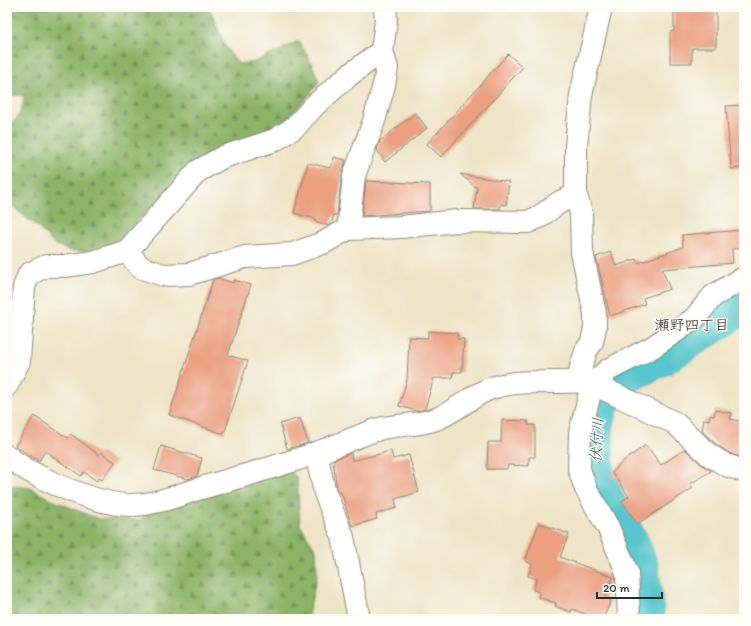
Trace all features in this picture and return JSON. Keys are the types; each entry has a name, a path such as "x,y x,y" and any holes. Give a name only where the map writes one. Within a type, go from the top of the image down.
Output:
{"street":[{"path":"348,229 354,176 384,86 387,68 382,51 386,20 384,7"},
{"path":"601,7 578,113 576,146 576,195 581,213 582,252 595,314 595,328 592,342 586,351 580,376 600,388 675,423 709,455 726,465 744,471"},
{"path":"7,385 18,361 24,287 29,274 46,266 65,266 93,262 126,251 198,171 223,157 275,140 295,126 315,105 348,76 382,51"},
{"path":"126,251 140,267 163,275 189,274 245,257 292,254 323,243 348,229 401,227 457,221 528,222 539,217 560,202 576,195"},
{"path":"629,619 627,572 608,527 586,489 579,469 580,433 608,370 651,348 694,319 713,296 744,278"},
{"path":"7,456 42,477 69,490 96,499 130,505 174,498 316,453 381,429 435,419 461,406 488,389 534,381 566,382 600,388"},
{"path":"316,453 325,493 343,537 359,619"}],"green space":[{"path":"7,7 209,7 225,46 238,64 255,62 299,41 312,64 319,82 306,99 282,125 161,197 120,239 96,251 71,251 54,244 38,227 7,202 7,128 15,121 20,113 24,95 7,96"},
{"path":"279,462 297,478 300,525 316,550 317,576 307,619 7,619 7,485 30,488 54,501 99,519 141,520 156,499"}],"building":[{"path":"699,7 699,10 716,10 716,48 692,48 692,63 670,63 670,32 674,31 674,8"},
{"path":"508,54 523,67 441,157 427,144"},
{"path":"744,105 744,168 731,169 726,106"},
{"path":"415,113 427,128 385,162 377,150 380,141"},
{"path":"334,157 346,160 342,175 337,215 334,215 329,226 315,221 316,219 294,213 308,163 331,168"},
{"path":"460,174 509,182 506,205 501,204 500,209 474,209 477,188"},
{"path":"366,181 430,184 430,211 362,216"},
{"path":"744,230 744,248 732,249 733,263 662,269 670,289 643,298 645,304 610,316 596,257 611,252 616,266 636,259 638,263 683,247 682,235"},
{"path":"218,278 233,283 234,280 251,285 228,355 248,361 224,434 169,415 213,280"},
{"path":"428,331 457,333 457,339 464,339 462,372 453,372 452,378 434,378 425,409 416,411 399,406 407,380 409,337 428,338"},
{"path":"715,410 732,413 730,419 744,422 744,458 731,454 717,445 702,431 704,419 709,420 710,415 714,416"},
{"path":"34,416 68,438 71,434 99,455 101,452 115,462 102,480 99,478 97,481 84,472 81,476 45,451 39,461 15,446"},
{"path":"300,418 308,443 287,449 280,424"},
{"path":"502,420 528,421 528,425 535,425 535,457 529,457 529,466 508,465 507,469 487,469 488,442 501,442"},
{"path":"646,445 661,465 685,449 711,471 690,484 693,488 637,524 622,501 629,496 612,473 622,462"},
{"path":"161,446 202,458 197,476 188,479 154,470"},
{"path":"391,451 393,459 409,455 419,492 395,499 397,508 376,514 377,519 352,526 341,492 338,492 337,490 333,460 351,453 352,461"},
{"path":"539,523 569,534 560,557 613,577 605,598 611,600 603,619 598,619 572,609 571,612 555,606 556,603 538,597 540,592 533,590 537,579 528,576 532,564 525,561"}],"waterway":[{"name":"伏付川","path":"646,619 640,569 630,543 605,500 595,471 594,428 600,403 621,377 663,356 744,304"}],"district":[{"name":"瀬野四丁目","path":"692,325"}]}
